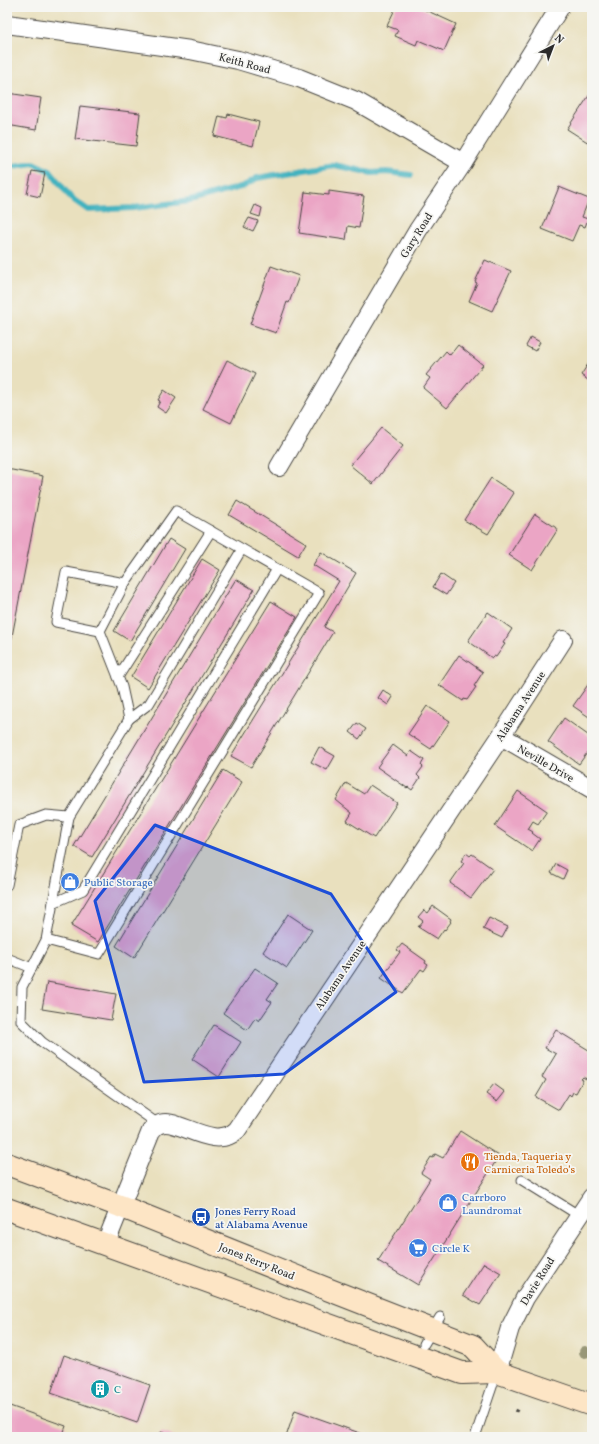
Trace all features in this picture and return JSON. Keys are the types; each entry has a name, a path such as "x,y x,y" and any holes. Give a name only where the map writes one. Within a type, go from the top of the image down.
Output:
{"main road":[{"name":"Jones Ferry Road","path":"7,1164 120,1206 473,1346 497,1372"},
{"name":"Jones Ferry Road","path":"7,1209 462,1373 497,1372 592,1404"}],"street":[{"name":"Gary Road","path":"279,467 418,230 463,163 560,7"},
{"name":"Keith Road","path":"7,24 190,50 238,60 298,78 356,101 463,163"},
{"name":"Alabama Avenue","path":"158,1124 167,1122 217,1138 231,1136 237,1130 501,736 563,640"},
{"name":"Neville Drive","path":"501,736 592,789"},
{"path":"105,1245 151,1131 158,1124"},
{"name":"Davie Road","path":"497,1372 510,1328 525,1298 592,1197"}],"lane":[{"path":"46,940 99,954 318,593 176,511 125,583 100,631 122,687 129,719"},
{"path":"118,677 211,531"},
{"path":"158,1124 42,1042 21,1021 22,987 46,940 69,817 129,719 149,704 242,549"},
{"path":"53,903 83,890 277,569"},
{"path":"100,631 56,622 66,572 125,583"},
{"path":"7,885 19,825 46,815 69,817"},
{"path":"7,958 32,968"},
{"path":"522,1180 580,1216"},
{"path":"475,1437 497,1372"}],"path":[{"path":"516,1412 518,1408"}],"highlighted area":[{"path":"155,825 331,894 396,992 284,1074 144,1082 95,901"}],"building":[{"path":"396,7 419,7 456,24 444,51 418,40 416,45 395,36 398,30 387,26"},
{"path":"592,91 592,145 567,129"},
{"path":"7,93 41,98 36,130 7,125"},
{"path":"80,106 140,113 136,146 75,139"},
{"path":"228,114 259,122 253,146 214,136 219,116 227,118"},
{"path":"32,171 45,173 40,197 27,194"},
{"path":"559,187 589,199 582,217 588,219 585,227 579,225 572,241 542,229"},
{"path":"329,191 364,196 359,228 348,226 346,240 299,233 305,192 329,195"},
{"path":"255,205 262,208 260,217 251,214"},
{"path":"249,218 258,221 253,231 244,227"},
{"path":"485,260 511,271 492,311 469,301 477,283 475,282"},
{"path":"271,266 299,276 289,303 287,302 276,333 250,324"},
{"path":"531,337 540,342 535,351 526,346"},
{"path":"458,345 483,365 447,408 423,388 430,378 426,375 446,351 450,355"},
{"path":"592,358 592,383 581,375"},
{"path":"227,360 255,374 231,423 203,409"},
{"path":"164,390 176,398 166,413 157,407 160,401 158,400"},
{"path":"381,428 403,446 373,484 350,465"},
{"path":"7,469 43,476 9,652 7,652"},
{"path":"491,478 514,493 488,534 464,520"},
{"path":"237,501 306,543 298,556 229,515"},
{"path":"535,514 558,529 532,570 509,555"},
{"path":"169,539 185,549 130,641 114,631"},
{"path":"321,552 356,573 324,627 333,632 251,767 231,756 339,581 313,565"},
{"path":"202,559 220,570 148,688 131,677"},
{"path":"441,574 454,583 446,595 433,587"},
{"path":"236,579 254,590 92,857 74,846"},
{"path":"271,601 297,617 98,942 71,926"},
{"path":"488,612 512,629 503,643 505,644 496,657 494,656 492,658 468,641"},
{"path":"459,655 483,672 474,686 476,687 467,700 464,699 463,701 439,685"},
{"path":"592,679 592,719 573,706"},
{"path":"383,690 393,697 388,705 378,698"},
{"path":"427,706 450,721 431,749 408,734"},
{"path":"564,718 592,738 592,746 579,764 548,742"},
{"path":"357,723 366,729 359,739 350,732"},
{"path":"393,745 408,756 411,751 424,760 421,765 423,767 417,775 420,778 412,790 377,767"},
{"path":"319,747 335,756 327,770 311,762"},
{"path":"223,770 242,782 134,958 116,946"},
{"path":"346,783 364,794 370,785 397,803 374,838 347,821 352,813 336,800"},
{"path":"518,791 547,811 538,824 533,821 528,829 540,839 532,851 495,826"},
{"path":"466,853 470,856 472,854 493,869 471,898 450,883 464,863 461,861"},
{"path":"556,864 567,870 563,879 551,873"},
{"path":"433,906 451,919 451,922 437,939 418,927 423,921 418,917 424,910 428,913"},
{"path":"288,914 312,930 287,968 263,952"},
{"path":"489,918 508,927 502,938 483,929"},
{"path":"402,944 426,961 425,963 428,965 424,971 421,969 403,993 381,978 400,952 397,950"},
{"path":"255,968 278,983 267,999 272,1002 259,1021 255,1018 247,1030 223,1013"},
{"path":"47,982 116,994 111,1020 42,1009"},
{"path":"214,1025 241,1042 219,1077 192,1059"},
{"path":"556,1030 592,1052 592,1069 586,1079 583,1077 581,1079 583,1080 576,1093 573,1092 571,1096 569,1094 559,1110 536,1097 546,1080 542,1077 556,1054 545,1048"},
{"path":"494,1084 505,1092 497,1102 486,1094"},
{"path":"460,1131 499,1156 418,1285 378,1261 430,1179 421,1173 431,1157 433,1158 435,1154 443,1158"},
{"name":"Circle K","path":"484,1263 501,1273 480,1305 463,1295"},
{"name":"C","path":"64,1355 150,1385 137,1423 51,1393"},
{"path":"7,1405 66,1426 62,1437 7,1437"},
{"path":"295,1410 371,1437 286,1437"},
{"path":"161,1432 176,1437 159,1437"}],"waterway":[{"path":"7,167 33,163 50,171 71,198 88,210 134,208 190,201 244,186 257,178 334,165 372,173 386,172 411,175"}],"place":[{"name":"Public Storage","path":"70,882"},
{"name":"Tienda, Taqueria y Carniceria Toledo’s","path":"470,1162"},
{"name":"Carrboro Laundromat","path":"448,1203"},
{"name":"Jones Ferry Road at Alabama Avenue","path":"201,1217"},
{"name":"Circle K","path":"418,1248"},
{"name":"C","path":"100,1389"}]}
